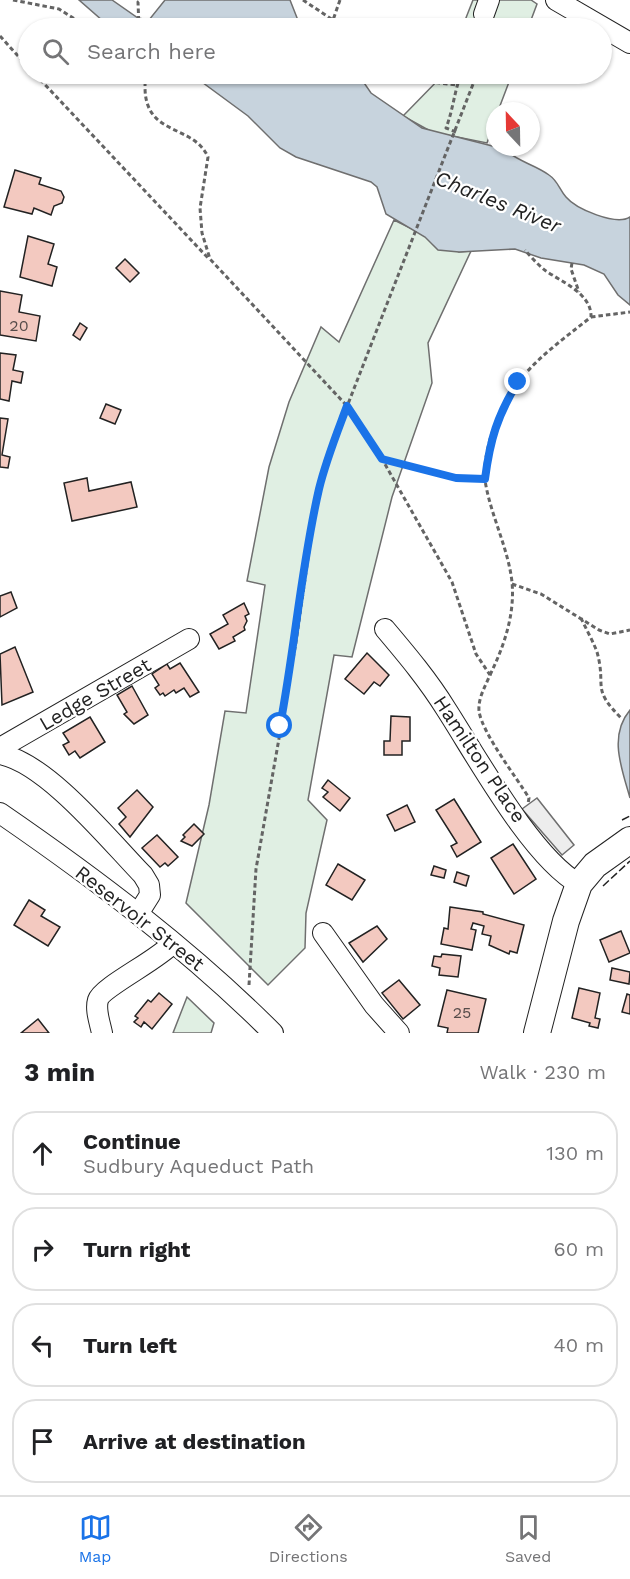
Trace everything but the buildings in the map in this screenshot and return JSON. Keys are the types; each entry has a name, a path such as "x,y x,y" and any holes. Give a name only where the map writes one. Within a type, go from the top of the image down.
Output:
{"main road":[{"path":"537,1033 566,921 579,884 595,865 630,840"}],"street":[{"path":"556,0 587,18"},
{"path":"612,33 630,43"},
{"name":"Hamilton Place","path":"385,629 426,679 497,790 525,828 558,870 579,884"},
{"name":"Ledge Street","path":"0,748 189,639"},
{"path":"0,754 20,761 48,780 143,875 149,885 150,895 138,914"},
{"name":"Reservoir Street","path":"0,813 138,914 240,1001 273,1033"},
{"path":"323,933 374,1005 399,1033"},
{"path":"102,1033 97,1007 103,992 151,962 173,943"}],"path":[{"path":"13,0 59,9 73,18"},
{"path":"303,0 330,18"},
{"path":"334,18 340,0"},
{"path":"139,1 139,18"},
{"path":"0,36 18,56"},
{"path":"44,84 347,406 382,459 452,582 476,654 490,675"},
{"path":"147,84 148,102 158,121 179,131 203,148 208,156 201,208 202,233 210,260"},
{"path":"448,84 456,85 453,97 454,106 446,128 456,132"},
{"path":"240,1001 250,979 256,869 273,756 296,642 310,533 325,466 473,84"},
{"path":"525,250 543,269 580,294"},
{"path":"572,263 571,269 580,294 591,309 591,317"},
{"path":"525,828 529,798 486,729 479,712 480,698 508,627 512,584 485,479 489,446 499,412 518,382 540,359 591,317 630,312"},
{"path":"382,459 456,478 485,479"},
{"path":"512,584 541,594 580,616 599,630 610,634 630,630"},
{"path":"580,616 597,653 600,689 605,702 622,719"}],"green space":[{"path":"473,0 531,0 537,4 532,18 466,18"},
{"path":"434,84 508,84 501,102 486,102 486,143 432,132 403,116"},
{"path":"394,220 459,252 471,251 428,343 432,383 392,497 352,657 334,655 308,800 327,820 306,913 305,948 268,985 186,903 209,805 225,711 246,713 265,585 247,581 269,467 289,402 321,327 339,342"},
{"path":"187,997 214,1023 211,1033 173,1033"}],"shaded area":[{"path":"537,798 574,845 562,855 522,809"}],"water":[{"path":"79,0 112,0 138,18 100,18"},
{"path":"165,0 290,0 297,18 151,18"},
{"name":"Charles River","path":"205,84 365,84 371,93 422,128 486,144 486,156 514,156 538,168 552,177 571,202 587,211 606,218 630,217 630,305 618,295 604,274 584,265 541,258 515,249 459,252 438,250 425,237 386,214 377,187 371,182 296,157 280,148 248,116"},
{"path":"630,710 630,798 618,742 623,720"}],"fence":[{"path":"622,820 630,816"},
{"path":"603,886 630,861"}],"route":[{"path":"280,726 296,642 315,509 325,466 347,406 382,459 456,478 485,479 489,446 499,412 518,382"}]}
